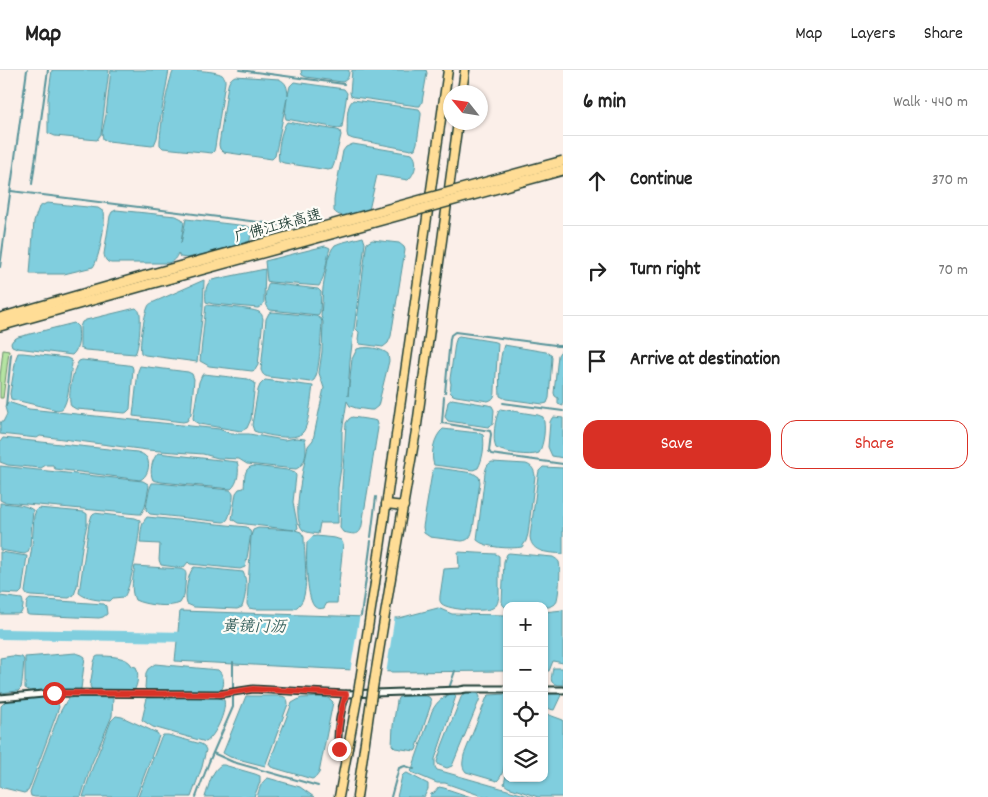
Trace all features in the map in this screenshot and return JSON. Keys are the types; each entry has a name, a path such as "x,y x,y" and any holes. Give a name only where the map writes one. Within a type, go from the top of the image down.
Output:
{"highway":[{"path":"339,797 375,583 448,70"},
{"path":"463,85 466,70"},
{"path":"357,797 371,700 417,425 457,130"},
{"name":"广佛江珠高速","path":"0,326 146,281 563,161"},
{"name":"广佛江珠高速","path":"0,318 563,170"},
{"path":"386,504 404,506"}],"street":[{"path":"0,698 54,693 220,694 253,689 346,694 503,689"},
{"path":"548,690 563,690"},
{"path":"339,749 337,740 346,694"}],"green space":[{"path":"3,350 9,351 3,398 0,398 0,377"}],"water":[{"path":"52,70 109,70 101,134 97,140 55,136 48,133 48,98"},
{"path":"111,70 169,70 157,138 154,145 103,139 102,133"},
{"path":"174,70 213,72 224,77 225,82 215,147 212,153 163,148 160,145 164,106"},
{"path":"301,70 349,70 349,74 348,78 342,82 306,77 302,75"},
{"path":"352,70 426,70 422,102 420,106 417,106 351,96"},
{"path":"235,76 279,79 284,82 288,95 290,86 294,82 344,89 347,93 342,127 338,128 286,119 287,98 275,156 272,159 223,152 219,145 227,88 230,80"},
{"path":"353,100 419,109 421,115 415,149 411,150 348,137 348,111"},
{"path":"287,122 340,131 341,135 332,169 328,170 279,161 280,141"},
{"path":"353,144 412,154 415,160 415,167 413,174 408,180 377,175 369,210 346,216 337,214 334,211 334,199 343,151 346,147"},
{"path":"47,203 98,208 104,212 102,240 98,257 93,267 64,274 30,274 34,221 39,207"},
{"path":"116,210 176,216 182,219 184,222 181,243 186,219 247,226 252,229 249,245 187,258 180,257 178,253 175,259 168,263 111,263 106,260 104,254 110,216"},
{"path":"363,237 365,243 350,360 348,396 352,359 357,349 381,350 388,354 389,361 378,406 373,410 356,408 350,406 347,401 342,432 342,461 338,488 338,523 320,523 318,534 310,533 303,530 299,523 298,502 308,446 313,440 324,388 319,373 322,352 323,322 321,316 323,288 328,258 335,245"},
{"path":"372,240 399,243 405,250 391,336 388,343 383,347 360,344 358,339 359,332 356,329 366,248 367,243"},
{"path":"325,246 330,248 325,272 319,286 267,281 265,261"},
{"path":"265,269 264,301 258,308 206,302 207,287 212,280"},
{"path":"204,280 203,310 197,362 141,353 142,330 149,305"},
{"path":"269,283 318,289 321,292 320,312 318,315 270,310 266,304 265,297"},
{"path":"206,305 248,309 261,314 263,319 258,365 255,370 209,366 200,361"},
{"path":"136,308 140,313 140,323 139,341 135,354 80,348 80,327 82,322"},
{"path":"269,313 316,316 321,319 318,369 314,380 311,382 269,377 262,373 266,319"},
{"path":"74,323 78,327 79,338 78,346 72,355 12,346 13,340 18,337"},
{"path":"459,336 498,343 495,393 493,398 488,401 456,396 450,392 455,343"},
{"path":"504,345 551,354 549,398 547,403 506,399 500,396 500,363"},
{"path":"563,351 563,406 558,404 558,398 554,393 558,355"},
{"path":"18,353 71,360 68,392 62,409 57,410 11,399 10,394"},
{"path":"79,361 132,366 130,409 127,412 76,409 71,406 70,390 73,376"},
{"path":"140,366 192,374 194,379 191,414 187,421 133,416"},
{"path":"204,374 248,379 255,383 251,419 247,428 241,431 199,424 194,421 199,382"},
{"path":"265,380 313,386 307,423 303,432 299,435 280,437 254,431 252,425 258,390"},
{"path":"452,399 492,406 494,410 493,424 488,427 448,421 445,417 448,402"},
{"path":"8,402 29,409 219,429 231,434 249,434 284,440 305,439 305,456 300,467 296,469 247,464 239,459 218,458 203,454 147,450 40,436 37,438 0,434 0,422 3,422 7,414 5,407"},
{"path":"500,409 543,417 544,435 539,453 530,455 518,454 496,448 494,440 495,428"},
{"path":"352,417 376,421 378,428 362,525 358,533 353,534 343,532 340,528 346,423"},
{"path":"554,417 563,418 563,458 552,456 548,447 550,422"},
{"path":"443,429 483,435 483,452 478,468 473,470 434,465 432,456 434,446 437,436"},
{"path":"3,438 137,452 147,458 148,471 140,480 55,469 53,465 46,465 41,468 8,465 0,462 0,442"},
{"path":"158,453 237,462 237,480 231,489 153,480 152,466"},
{"path":"492,462 526,464 534,471 528,534 522,547 505,548 492,546 477,540 485,473 487,466"},
{"path":"0,466 143,481 149,486 145,507 141,514 138,514 4,502 0,500"},
{"path":"254,466 287,470 295,473 296,476 293,502 298,528 295,530 301,532 304,537 306,579 302,601 294,609 254,609 249,608 247,604 251,536 253,530 258,528 294,530 238,523 232,519 236,493 239,489 244,488 246,471"},
{"path":"543,467 563,468 563,554 542,551 531,543 530,537 538,476 539,471"},
{"path":"434,468 473,473 479,477 480,482 473,529 471,536 467,540 430,537 424,533 423,527"},
{"path":"152,483 230,490 233,496 228,518 223,522 150,514 146,510"},
{"path":"0,503 22,505 33,510 30,546 25,554 0,550"},
{"path":"38,508 84,512 87,514 77,586 74,595 69,598 31,596 25,592 32,546 34,516"},
{"path":"94,513 140,520 135,560 127,592 124,597 113,598 110,601 90,598 79,593 89,524"},
{"path":"147,517 247,527 251,533 245,567 240,569 190,564 188,562 182,568 161,565 159,560 160,544 140,543 142,526"},
{"path":"316,536 335,538 341,540 343,544 337,603 327,603 321,609 315,607 311,601 307,575 307,542"},
{"path":"0,552 27,556 22,591 19,594 0,593"},
{"path":"458,552 496,554 499,556 499,596 495,606 484,610 468,610 452,608 441,603 440,596 444,569 459,568"},
{"path":"507,554 553,557 558,560 560,576 556,603 549,607 548,602 503,602 503,605 502,602 504,561"},
{"path":"135,566 180,569 184,571 186,575 184,596 180,603 176,605 158,605 135,600 132,588"},
{"path":"194,567 243,572 246,580 246,589 242,607 237,609 194,607 187,604 187,584"},
{"path":"0,596 22,599 21,613 0,614"},
{"path":"30,599 104,604 107,614 99,618 29,615 27,614 26,606"},
{"path":"438,608 452,614 503,615 503,671 393,672 175,661 180,611 399,618"},
{"path":"563,610 563,663 553,661 549,671 548,671 548,612"},
{"path":"76,653 85,657 81,689 73,691 30,691 25,688 25,657"},
{"path":"98,656 122,658 136,667 138,679 134,691 92,690 90,686 94,662"},
{"path":"22,657 24,660 21,688 18,691 0,693 0,658"},
{"path":"155,664 218,670 224,683 220,691 149,692 145,688 146,673"},
{"path":"553,668 563,668 563,685 553,683"},
{"path":"472,692 478,693 479,701 452,766 447,768 439,765 437,762 442,746 462,695"},
{"path":"548,692 562,693 554,710 548,708"},
{"path":"453,693 456,696 435,759 437,770 532,797 485,797 445,783 437,783 411,772 432,711 436,704"},
{"path":"503,694 503,768 497,781 466,772 463,766 464,755 489,695"},
{"path":"246,696 281,696 288,701 265,766 230,757 223,753"},
{"path":"402,696 426,696 431,700 415,751 395,748 392,745 397,701"},
{"path":"51,697 57,700 59,707 28,791 24,793 0,787 1,706 11,699"},
{"path":"75,697 113,698 112,716 91,765 81,797 31,796 30,792 59,714 67,700"},
{"path":"217,697 224,700 224,710 216,729 206,742 153,727 142,720 147,698"},
{"path":"325,697 333,702 319,773 316,777 312,779 271,767 269,764 292,703 301,698"},
{"path":"548,714 563,720 563,797 538,797 504,784 504,782 548,782"},
{"path":"116,716 157,733 159,736 136,797 83,797 111,721"},
{"path":"163,735 201,744 206,750 191,797 138,797"},
{"path":"221,765 260,776 260,782 254,797 205,797 213,775"},
{"path":"407,773 428,784 424,797 397,797 402,776"},
{"path":"268,778 300,787 314,797 257,797 262,783"},
{"path":"439,787 444,788 471,797 430,797"}],"pier":[{"path":"360,614 395,615 386,674 350,672"}],"waterway":[{"path":"0,267 27,70"},
{"path":"32,184 48,70"},
{"path":"240,70 344,84"},
{"path":"11,191 297,227"},
{"path":"445,393 450,339 451,335 455,332 555,345"},
{"path":"556,346 563,346"},
{"path":"6,406 11,354"},
{"path":"444,397 442,423 490,431 489,451 491,454 563,464"},
{"path":"503,403 563,411"},
{"path":"371,537 376,497"},
{"path":"361,616 371,541"},
{"name":"黄镜门沥","path":"0,634 189,637"},
{"path":"196,797 233,707 233,662"},
{"path":"446,697 455,671"},
{"path":"213,753 233,762 318,786"},
{"path":"391,797 399,768 405,766 414,769"}],"route":[{"path":"54,693 220,694 253,689 346,694 337,740 339,749"}]}
